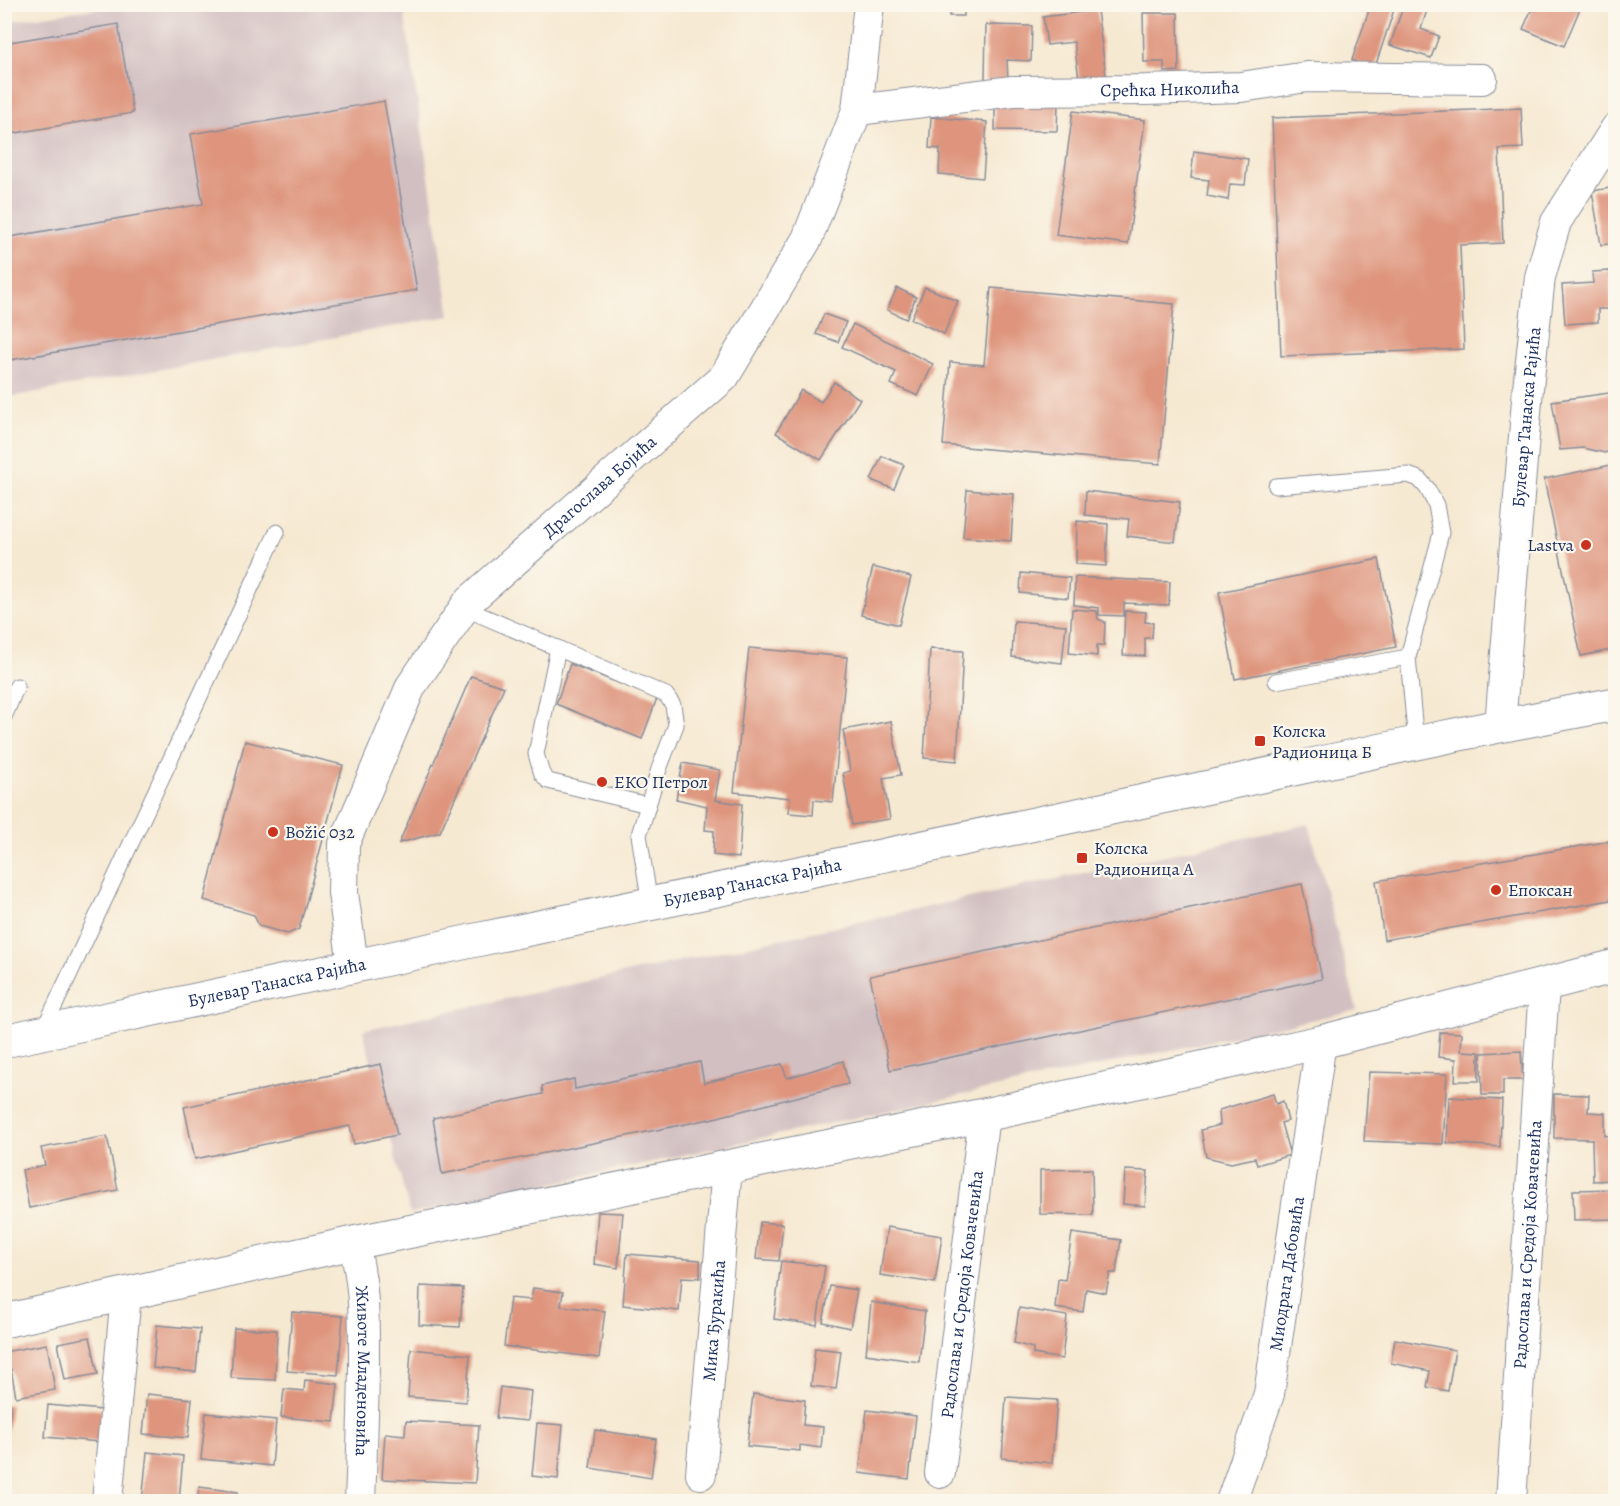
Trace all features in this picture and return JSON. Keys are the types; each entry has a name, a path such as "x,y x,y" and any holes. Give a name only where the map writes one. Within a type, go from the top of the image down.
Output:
{"street":[{"name":"Драгослава Бојића","path":"353,965 343,893 344,844 411,686 464,608 477,594 724,377 807,239 857,110 869,4"},
{"name":"Срећка Николића","path":"857,110 1013,91 1241,87 1307,77 1482,79"},
{"name":"Булевар Танаска Рајића","path":"1500,725 1527,400 1540,277 1557,222 1616,128"},
{"name":"Булевар Танаска Рајића","path":"4,1041 353,965 1500,725 1616,704"},
{"path":"4,1321 354,1243 984,1115 1321,1042 1616,966"},
{"name":"Радослава и Средоја Ковачевића","path":"1510,1502 1544,986"},
{"name":"Миодрага Дабовића","path":"1231,1502 1269,1394 1321,1042"},
{"name":"Радослава и Средоја Ковачевића","path":"940,1473 984,1115"},
{"name":"Мика Ђуракића","path":"701,1474 727,1167"},
{"name":"Животе Младеновића","path":"354,1243 361,1268 364,1304 364,1404 360,1502"},
{"path":"107,1502 126,1294"}],"lane":[{"path":"1276,486 1408,475 1419,479 1427,488 1436,505 1441,533 1408,657 1416,743"},
{"path":"42,1033 277,532"},
{"path":"464,608 666,695 673,705 676,725 659,769 639,835 650,904"},
{"path":"558,648 536,754 542,774 548,781 648,805"},
{"path":"1276,681 1408,657"},
{"path":"4,717 17,686"}],"shaded area":[{"path":"126,4 403,5 450,316 5,398 4,22"},
{"path":"1309,824 1357,1010 410,1214 363,1030"}],"building":[{"path":"950,4 964,4 964,16 949,16"},
{"path":"1371,4 1396,4 1374,70 1352,60"},
{"path":"1404,4 1429,4 1421,29 1439,36 1431,58 1390,45"},
{"path":"1534,4 1582,4 1564,46 1523,29"},
{"path":"1097,10 1106,75 1079,79 1074,42 1047,45 1043,17"},
{"path":"1143,13 1178,13 1179,71 1164,72 1164,62 1144,62"},
{"path":"118,24 133,113 4,135 4,43"},
{"path":"986,25 1032,26 1031,61 1007,60 1008,80 985,80"},
{"path":"384,101 417,290 4,361 4,238 203,204 191,134"},
{"path":"995,103 1058,104 1057,131 995,130"},
{"path":"1521,108 1523,148 1499,149 1503,243 1460,245 1464,349 1281,356 1272,118"},
{"path":"1073,111 1145,120 1128,244 1056,235"},
{"path":"931,117 987,122 983,178 939,174 940,149 929,148"},
{"path":"1194,151 1248,159 1245,185 1230,184 1228,200 1207,196 1209,180 1191,178"},
{"path":"1616,187 1616,243 1601,245 1592,191"},
{"path":"1610,271 1612,309 1598,309 1598,322 1565,324 1562,285 1593,283 1592,272"},
{"path":"925,287 958,301 944,334 911,319"},
{"path":"897,288 916,297 906,319 887,310"},
{"path":"991,288 1174,304 1160,464 943,445 950,362 984,365"},
{"path":"824,314 846,322 838,342 816,334"},
{"path":"853,324 933,364 918,396 891,384 896,372 842,347"},
{"path":"834,382 860,399 821,460 776,433 801,390 821,402"},
{"path":"1616,392 1616,447 1605,453 1583,448 1560,450 1552,401"},
{"path":"882,456 904,465 894,489 871,480"},
{"name":"Lastva","path":"1616,464 1616,649 1581,656 1544,479"},
{"path":"967,490 1014,494 1011,541 963,537"},
{"path":"1086,491 1180,502 1175,542 1127,536 1129,519 1085,515"},
{"path":"1077,521 1108,524 1106,566 1076,564"},
{"path":"1379,559 1396,647 1235,679 1219,592"},
{"path":"873,567 911,577 899,625 861,615"},
{"path":"1021,573 1070,578 1068,598 1020,593"},
{"path":"1075,577 1170,582 1169,605 1124,603 1124,616 1099,615 1099,608 1074,605"},
{"path":"1072,609 1097,611 1098,619 1105,622 1104,645 1097,645 1097,656 1069,653"},
{"path":"1125,611 1146,612 1145,622 1153,623 1152,638 1145,638 1145,656 1123,655"},
{"path":"1014,621 1066,625 1062,663 1012,657"},
{"path":"749,648 847,657 833,802 814,800 813,815 789,813 790,798 734,792"},
{"path":"930,649 963,651 957,761 924,758"},
{"path":"570,664 657,698 642,739 556,704"},
{"path":"471,676 504,687 440,832 399,843"},
{"path":"891,721 901,775 883,778 890,819 852,825 843,773 850,771 843,730"},
{"name":"Božić 032","path":"245,741 343,765 299,929 288,934 259,926 254,915 204,900"},
{"path":"683,763 720,770 715,800 742,804 739,858 713,855 714,831 705,830 707,806 676,799"},
{"name":"Епоксан","path":"1616,840 1616,899 1384,940 1376,881"},
{"path":"1302,884 1322,979 890,1070 870,976"},
{"path":"1440,1032 1462,1033 1461,1051 1479,1052 1479,1081 1455,1081 1456,1059 1438,1057"},
{"path":"1521,1051 1523,1080 1503,1080 1503,1095 1482,1095 1481,1053"},
{"path":"843,1061 848,1084 710,1119 442,1174 433,1118 543,1094 542,1086 574,1079 575,1089 700,1062 704,1083 782,1064 787,1078"},
{"path":"381,1064 397,1135 354,1144 350,1126 195,1159 184,1107"},
{"path":"1369,1072 1447,1074 1443,1144 1364,1141"},
{"path":"1273,1094 1276,1104 1283,1101 1288,1121 1281,1123 1290,1155 1257,1165 1255,1158 1231,1163 1206,1157 1201,1130 1220,1125 1219,1110"},
{"path":"1554,1094 1589,1095 1588,1112 1605,1113 1605,1136 1616,1135 1616,1180 1593,1181 1592,1139 1554,1138"},
{"path":"1449,1097 1502,1100 1500,1147 1447,1143"},
{"path":"107,1136 118,1190 29,1208 22,1170 45,1165 41,1148"},
{"path":"1092,1169 1093,1215 1040,1214 1040,1170"},
{"path":"1125,1170 1148,1171 1145,1206 1123,1204"},
{"path":"1616,1189 1616,1219 1574,1220 1573,1190"},
{"path":"598,1212 623,1213 618,1268 594,1264"},
{"path":"760,1222 783,1224 779,1261 756,1259"},
{"path":"887,1227 942,1236 935,1283 880,1275"},
{"path":"1072,1233 1121,1240 1116,1273 1110,1273 1106,1293 1086,1289 1083,1312 1055,1308 1058,1279 1065,1280"},
{"path":"627,1254 700,1260 700,1278 682,1277 679,1311 623,1305"},
{"path":"781,1261 825,1266 817,1325 774,1319"},
{"path":"420,1286 463,1288 460,1327 419,1325"},
{"path":"830,1286 857,1290 850,1328 823,1322"},
{"path":"533,1288 563,1292 561,1306 605,1311 599,1358 504,1346 510,1298 531,1300"},
{"path":"871,1302 925,1311 919,1362 866,1354"},
{"path":"1019,1308 1067,1316 1062,1359 1033,1354 1033,1348 1014,1343"},
{"path":"292,1312 343,1316 338,1375 287,1371"},
{"path":"157,1325 200,1329 196,1372 153,1368"},
{"path":"234,1328 277,1330 275,1380 231,1378"},
{"path":"90,1337 98,1374 65,1380 58,1343"},
{"path":"1395,1339 1455,1350 1448,1391 1427,1387 1430,1371 1391,1363"},
{"path":"47,1344 55,1390 16,1397 11,1369 4,1370 4,1352"},
{"path":"815,1348 841,1351 836,1389 811,1386"},
{"path":"411,1349 470,1355 466,1402 408,1397"},
{"path":"305,1380 338,1384 334,1422 281,1417 284,1389 304,1391"},
{"path":"500,1387 531,1391 528,1421 496,1418"},
{"path":"147,1394 192,1399 188,1438 143,1434"},
{"path":"753,1394 805,1400 803,1425 823,1427 821,1448 800,1445 800,1451 747,1446"},
{"path":"1006,1397 1057,1400 1052,1463 1002,1458"},
{"path":"4,1404 11,1405 6,1440 4,1440"},
{"path":"48,1405 102,1410 99,1442 45,1437"},
{"path":"867,1410 916,1416 909,1479 859,1473"},
{"path":"206,1413 276,1420 272,1466 201,1459"},
{"path":"406,1421 479,1425 475,1483 382,1479 385,1433 405,1435"},
{"path":"537,1423 563,1425 558,1479 532,1476"},
{"path":"595,1430 656,1439 651,1478 590,1468"},
{"path":"147,1452 183,1456 179,1502 142,1502"},
{"path":"199,1487 238,1492 237,1502 197,1502"}],"place":[{"name":"Lastva","path":"1586,545"},
{"name":"Колска Радионица Б","path":"1260,741"},
{"name":"ЕКО Петрол","path":"602,782"},
{"name":"Božić 032","path":"273,832"},
{"name":"Колска Радионица А","path":"1082,858"},
{"name":"Епоксан","path":"1496,890"}]}
